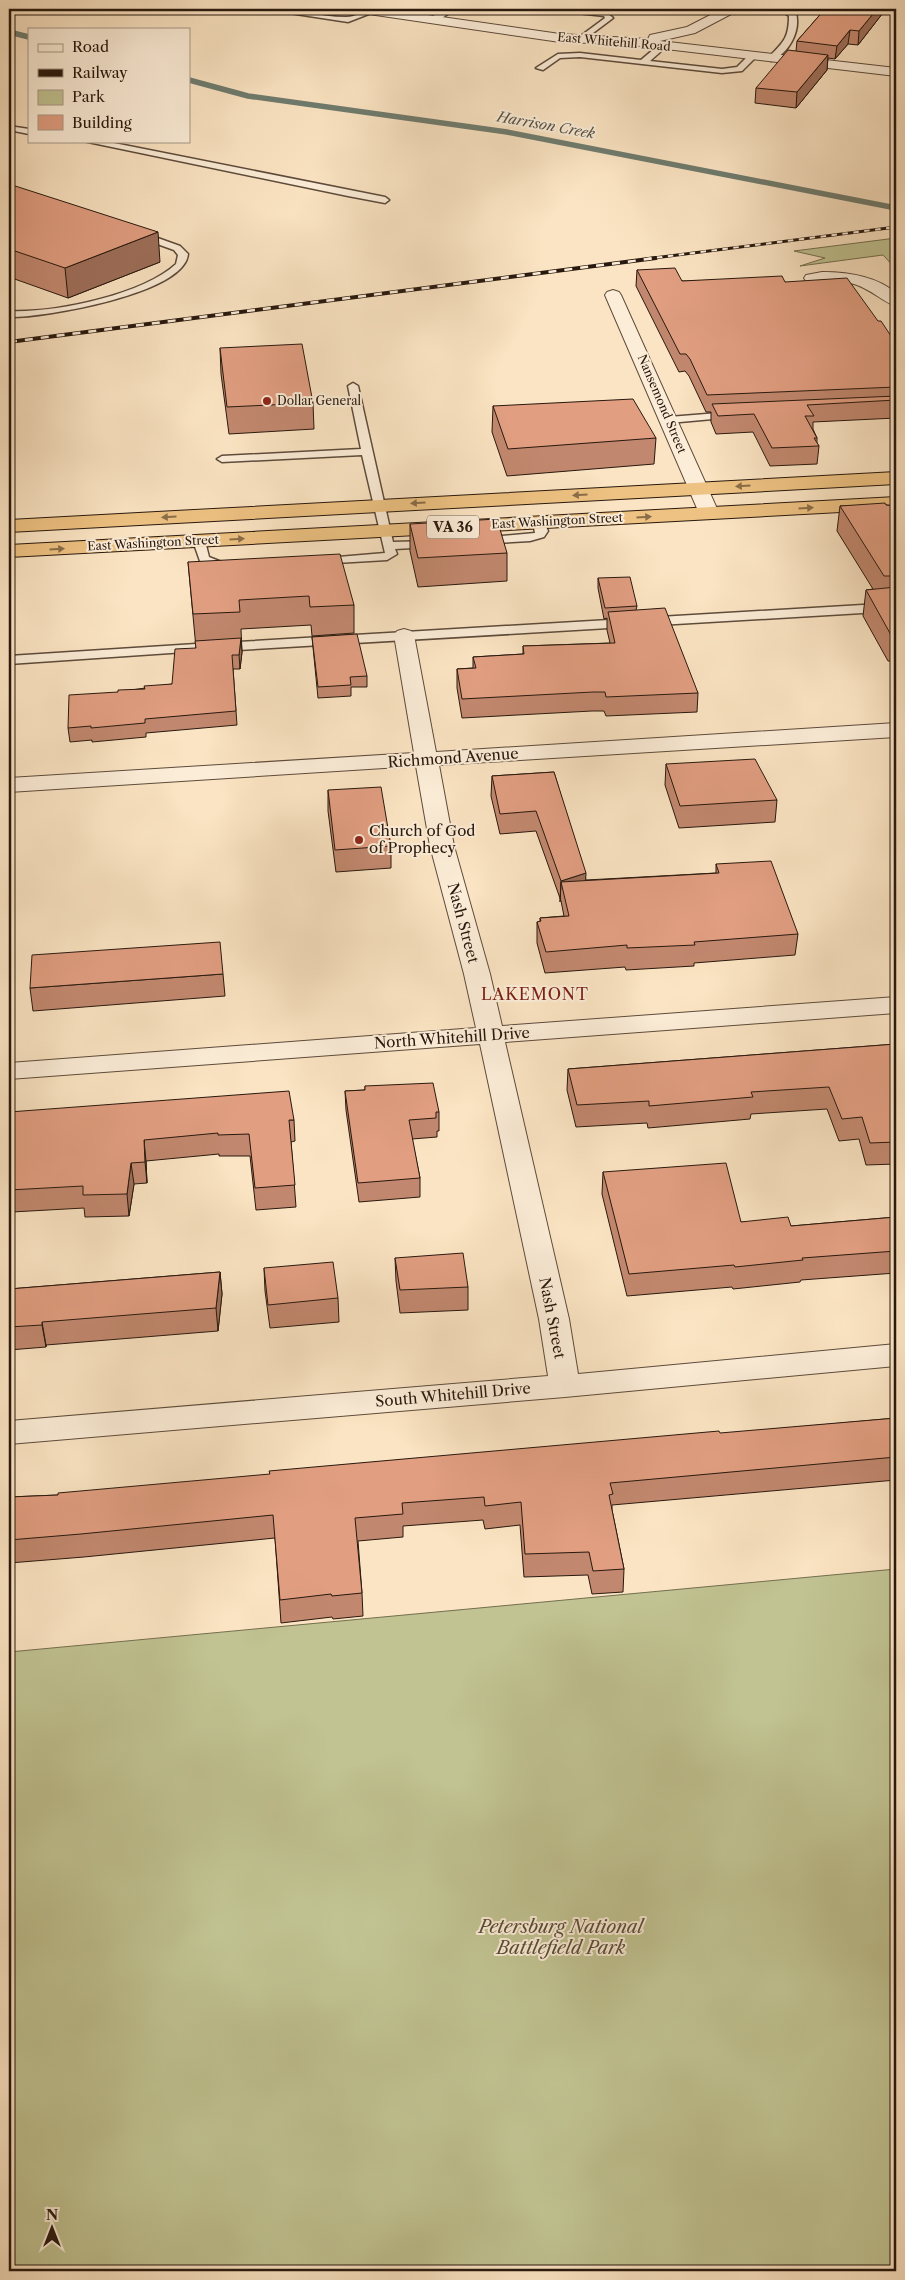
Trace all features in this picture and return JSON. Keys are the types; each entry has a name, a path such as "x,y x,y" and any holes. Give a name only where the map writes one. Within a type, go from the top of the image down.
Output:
{"highway":[{"name":"East Washington Street","path":"9,526 896,478"},
{"name":"East Washington Street","path":"9,551 199,541 386,539 539,522 896,502"}],"street":[{"path":"623,40 680,33 712,20 731,9"},
{"name":"East Whitehill Road","path":"368,10 436,18 580,40 623,40 752,57 896,72"},
{"path":"812,278 833,276 855,280 886,293 896,301"},
{"name":"Nansemond Street","path":"613,295 709,513"},
{"name":"Nash Street","path":"404,636 442,846 477,974 554,1319 565,1386"},
{"name":"Richmond Avenue","path":"9,785 896,730"},
{"name":"North Whitehill Drive","path":"9,1071 896,1005"},
{"name":"South Whitehill Drive","path":"9,1433 565,1386 896,1355"}],"lane":[{"path":"267,9 348,20 368,10"},
{"path":"436,18 451,9"},
{"path":"559,9 606,14 609,18 580,40"},
{"path":"771,59 790,41 794,26 793,15 782,9"},
{"path":"642,63 663,46"},
{"path":"540,68 558,56 580,55 722,71 739,70 752,57"},
{"path":"9,128 28,132"},
{"path":"92,142 184,159 289,183 385,200"},
{"path":"9,314 46,313 85,305 165,276 178,267 183,259 183,254 177,248 124,229"},
{"path":"310,562 387,557 391,554 386,539 353,386"},
{"path":"669,420 741,415"},
{"path":"222,459 368,452"},
{"path":"464,542 530,538 540,535 542,531 539,522"},
{"path":"386,539 445,543"},
{"path":"199,541 204,559 223,567 242,566"},
{"path":"9,660 896,607"}],"green space":[{"path":"896,238 896,269 883,255 800,266 825,258 794,251"},
{"name":"Petersburg National Battlefield Park","path":"896,1569 896,2271 9,2271 9,1652"}],"building":[{"path":"825,9 877,9 859,31 850,30 837,46 797,41"},
{"path":"788,50 828,55 797,92 756,88"},
{"path":"9,184 158,232 65,268 9,249"},
{"path":"675,268 682,281 782,276 785,282 847,278 878,321 881,321 896,341 896,387 707,395 690,359 686,354 680,354 637,270"},
{"path":"302,344 313,403 227,407 220,348"},
{"path":"896,396 896,400 807,405 814,416 805,416 817,438 814,438 819,446 772,448 754,414 718,416 712,404"},
{"path":"633,399 656,438 508,449 493,406"},
{"path":"885,503 886,505 896,506 896,576 884,576 840,506"},
{"path":"497,519 507,553 418,558 410,524"},
{"path":"340,554 354,605 310,607 309,596 239,600 240,612 193,614 188,562"},
{"path":"630,577 637,606 605,608 598,578"},
{"path":"896,587 896,635 891,635 866,590"},
{"path":"665,608 698,693 606,697 605,692 593,692 462,699 457,669 476,668 473,657 524,654 523,646 615,643 608,612"},
{"path":"357,634 367,676 350,677 351,685 318,687 312,637"},
{"path":"241,638 239,655 232,655 236,711 145,719 145,723 68,728 69,695 118,692 118,690 145,689 144,686 172,684 175,649 196,648 195,641"},
{"path":"755,759 777,800 680,806 666,764"},
{"path":"554,772 586,873 561,881 536,811 500,814 492,776"},
{"path":"381,787 391,846 335,850 328,790"},
{"path":"771,861 798,934 694,942 695,945 627,948 627,945 546,952 537,922 541,921 540,918 569,916 561,882 719,873 716,864"},
{"path":"220,942 223,974 30,988 32,955"},
{"path":"896,1044 896,1142 870,1143 862,1117 842,1119 829,1087 751,1092 753,1097 649,1106 649,1101 577,1105 568,1069"},
{"path":"433,1083 439,1112 436,1112 436,1118 409,1120 420,1178 358,1183 345,1091 365,1090 365,1086"},
{"path":"289,1091 294,1120 289,1120 295,1185 255,1188 249,1134 218,1135 218,1133 144,1140 145,1162 131,1163 127,1194 83,1195 83,1186 9,1190 9,1112"},
{"path":"726,1163 741,1222 788,1217 791,1226 896,1217 896,1251 802,1258 803,1260 735,1267 734,1265 629,1274 603,1172"},
{"path":"463,1253 468,1287 400,1290 395,1258"},
{"path":"333,1262 338,1298 268,1305 264,1268"},
{"path":"220,1272 216,1308 42,1322 42,1325 9,1327 9,1289"},
{"path":"896,1418 896,1457 610,1483 613,1494 609,1495 624,1569 593,1571 589,1552 525,1554 521,1502 485,1506 484,1497 402,1503 403,1514 355,1518 362,1593 332,1596 331,1594 280,1600 273,1515 9,1540 9,1497 58,1495 58,1493 270,1474 269,1471 719,1431 720,1433"}],"waterway":[{"name":"Harrison Creek","path":"9,32 28,37"},
{"name":"Harrison Creek","path":"190,80 248,96 507,132 896,208"}],"railway":[{"path":"646,259 896,227"},
{"path":"9,342 656,258"}],"place":[{"name":"Dollar General","path":"267,401"},
{"name":"Church of God of Prophecy","path":"359,840"}],"district":[{"name":"LAKEMONT","path":"535,994"}]}
